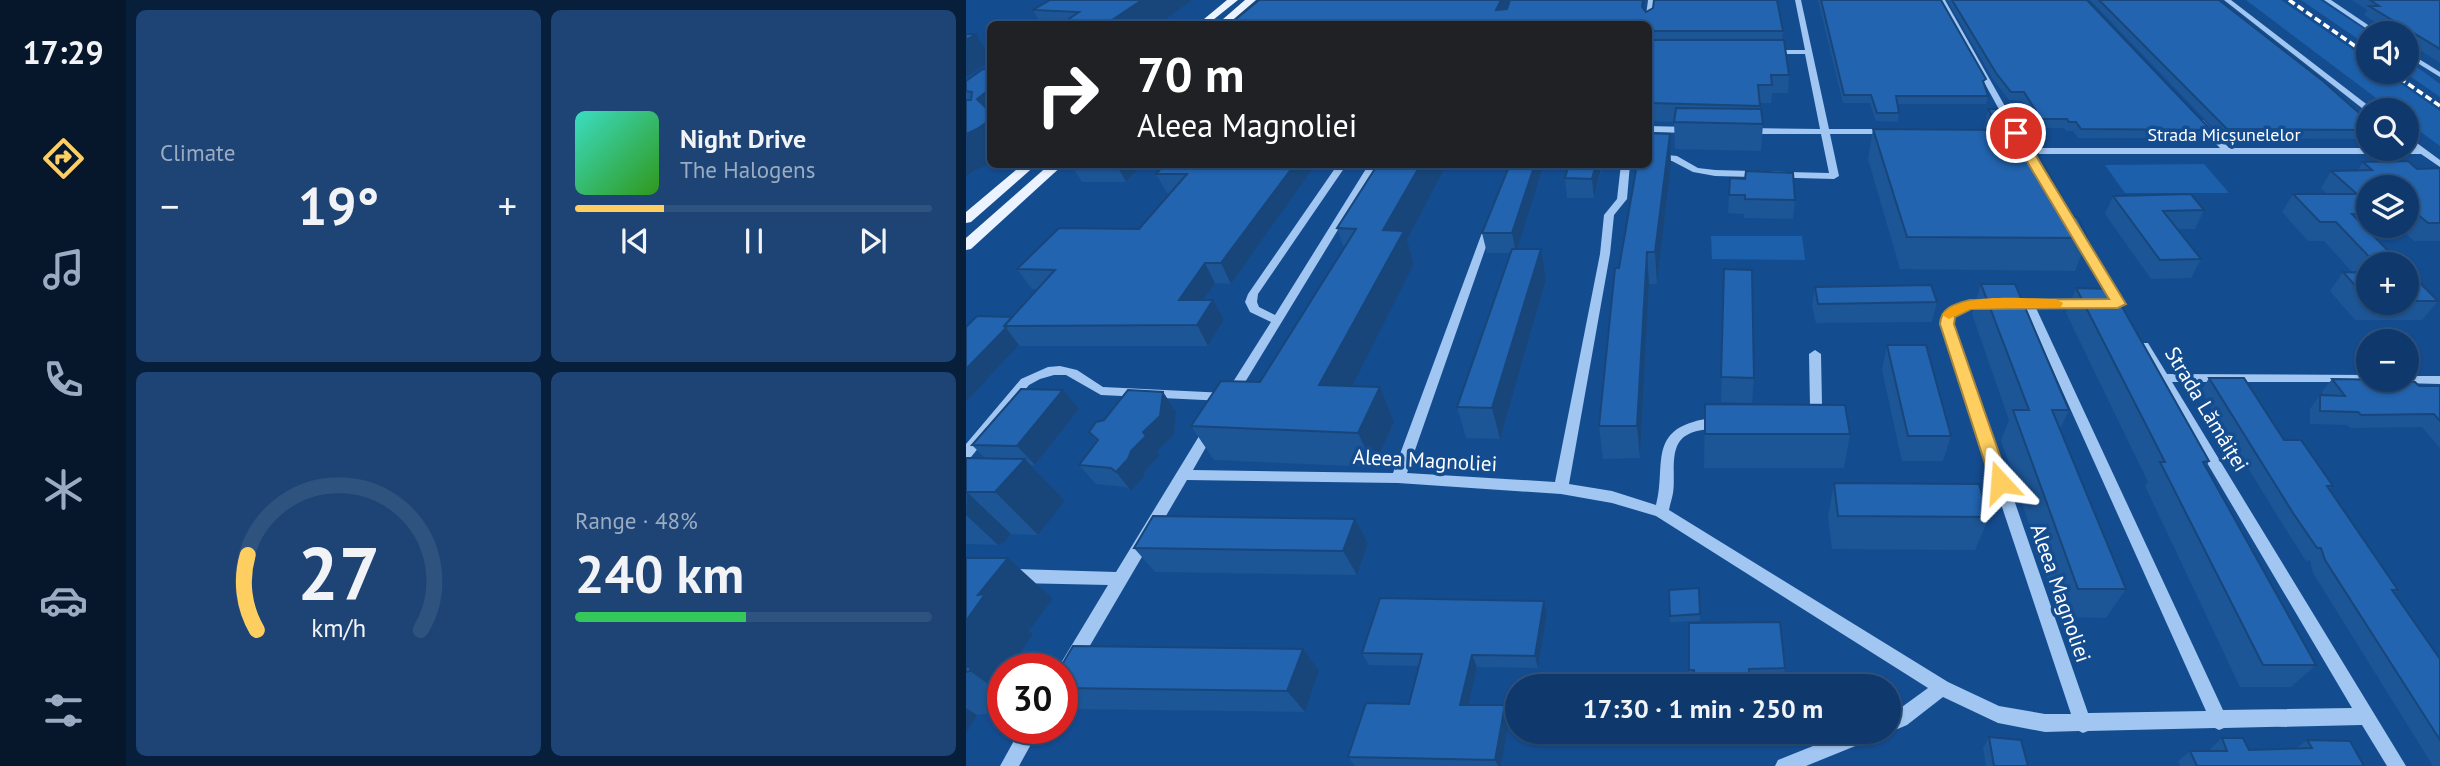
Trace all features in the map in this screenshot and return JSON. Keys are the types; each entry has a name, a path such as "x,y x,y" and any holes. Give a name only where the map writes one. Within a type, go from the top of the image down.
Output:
{"main road":[{"path":"1207,21 1233,0"},
{"path":"1226,21 1251,0"},
{"path":"966,219 1026,168"},
{"path":"966,246 1054,168"}],"street":[{"path":"1648,21 1651,0"},
{"path":"1652,156 1674,158 1696,170 1715,173 1834,176 1798,0"},
{"path":"1942,0 2011,133"},
{"path":"2227,0 2356,99"},
{"path":"2327,0 2359,21"},
{"path":"1759,52 1810,52"},
{"path":"2419,61 2440,75"},
{"path":"2190,113 2226,150"},
{"path":"1652,129 1703,130"},
{"path":"1730,130 1905,132"},
{"name":"Strada Micșunelelor","path":"2033,162 2024,147 2423,151"},
{"path":"2419,148 2440,164"},
{"path":"1279,321 1254,309 1252,294 1340,168"},
{"path":"1076,653 1372,168"},
{"path":"1561,488 1605,254 1609,215 1622,200 1626,168"},
{"path":"1398,478 1493,213"},
{"path":"2073,228 2126,316"},
{"path":"2028,303 2219,721"},
{"name":"Aleea Magnoliei","path":"2083,724 1947,324 1948,316 1960,307 2028,303 2092,304"},
{"path":"2105,304 2118,304"},
{"name":"Strada Lămâiței","path":"2140,340 2397,766"},
{"path":"1795,419 1810,414 1816,405 1815,354"},
{"path":"966,453 1025,382 1037,374 1051,371 1075,373 1088,386 1101,391 1223,409"},
{"path":"2164,379 2356,379"},
{"path":"2419,380 2440,380"},
{"path":"1661,512 1668,491 1667,458 1671,441 1694,425 1735,422"},
{"name":"Aleea Magnoliei","path":"1183,475 1398,478 1561,488 1612,497 1661,512 1942,688 1970,703 2022,720 2083,724 2367,716"},
{"path":"991,575 1121,579"},
{"path":"1901,719 1942,688"},
{"path":"1009,766 1022,744"},
{"path":"1784,766 1839,744"}],"shaded area":[{"path":"2246,0 2281,0 2356,52 2356,83"},
{"path":"2301,0 2320,0 2356,24 2356,38"},
{"path":"2419,69 2440,84 2440,97 2419,82"},
{"path":"2357,84 2401,84 2440,111 2440,146 2419,131 2419,98 2376,98"},
{"path":"2204,164 2229,193 2125,193 2105,165"},
{"path":"1711,236 1802,236 1805,260 1712,259"}],"building":[{"path":"1050,0 1142,0 1110,21 1066,21 1079,12 1033,10"},
{"path":"1259,0 1501,0 1496,10 1507,9 1510,0 1643,0 1642,7 1646,12 1653,8 1654,0 1777,0 1783,31 1652,31 1652,21 1234,21"},
{"path":"1821,0 1941,0 1986,79 1983,81 1988,96 1896,96 1899,113 1877,113 1871,95 1844,95"},
{"path":"1952,0 2087,0 2211,130 2081,129 2076,122 2069,122 2067,119 2041,119 2024,92 2011,92 1996,73"},
{"path":"2099,0 2219,0 2323,81 2356,110 2356,130 2227,129"},
{"path":"2370,0 2440,0 2440,49 2419,36 2419,21 2394,21 2369,6 2379,6"},
{"path":"1652,40 1784,40 1789,75 1771,75 1772,85 1758,85 1760,106 1652,103"},
{"path":"987,69 987,91 977,99 987,109 987,122 966,134 966,100 971,100 972,92 966,91 966,81"},
{"path":"1676,108 1761,109 1763,124 1674,122"},
{"path":"1988,109 2013,109 2073,217 2077,217 2088,238 1907,237 1873,129 1999,130"},
{"path":"1652,133 1670,134 1655,252 1647,252 1637,426 1599,426 1615,268 1619,268 1636,168 1652,168"},
{"path":"2408,161 2417,169 2440,168 2440,223 2428,223 2419,216 2419,175 2356,175 2356,193 2331,171 2372,170 2363,162"},
{"path":"1161,168 1292,168 1221,263 1205,263 1179,300 1213,300 1197,325 1004,326 1055,270 1017,269 1059,228 1139,229 1187,174 1156,174"},
{"path":"1375,168 1419,168 1383,230 1404,231 1319,385 1380,387 1358,433 1191,426 1221,381 1260,382 1356,229 1337,228"},
{"path":"1508,168 1534,168 1512,233 1482,233"},
{"path":"1568,168 1595,168 1592,179 1565,178"},
{"path":"1746,171 1793,173 1795,200 1745,199 1745,195 1729,195 1730,178 1745,179"},
{"path":"2191,194 2204,210 2163,211 2201,259 2160,260 2113,196"},
{"path":"2293,194 2356,194 2356,214 2352,214 2356,218 2356,238 2376,238 2389,252 2365,252 2336,222 2320,222"},
{"path":"1512,249 1541,249 1492,408 1457,407"},
{"path":"1724,269 1752,270 1754,378 1721,377"},
{"path":"2343,272 2356,273 2356,287"},
{"path":"2419,282 2438,301 2419,301"},
{"path":"1981,284 2015,284 2069,410 2052,410 2126,589 2078,589 2013,410 2029,410"},
{"path":"1931,285 1937,302 1818,304 1815,287"},
{"path":"2076,288 2112,289 2209,461 2203,462 2316,665 2263,665 2160,462 2165,462"},
{"path":"977,316 1012,317 1004,326 1006,328 966,369 966,327"},
{"path":"1887,345 1926,345 1951,436 1908,436"},
{"path":"2209,378 2244,378 2284,440 2301,440 2333,486 2327,486 2398,590 2392,590 2440,659 2440,740 2325,560 2321,548 2317,548 2293,513"},
{"path":"2332,379 2356,379 2356,392 2419,392 2419,386 2440,386 2440,421 2434,414 2361,415 2358,412 2320,411 2320,395 2345,396"},
{"path":"1021,389 1063,390 1017,446 972,445"},
{"path":"1128,390 1163,392 1160,416 1143,432 1146,436 1116,472 1111,468 1079,465 1098,440 1089,432 1096,422 1104,420"},
{"path":"1705,404 1845,405 1850,434 1705,434"},
{"path":"966,458 1025,459 995,492 966,493"},
{"path":"1834,483 1979,484 1989,517 1838,516"},
{"path":"1153,516 1355,519 1343,551 1134,548"},
{"path":"966,558 1008,558 978,595 985,594 966,621"},
{"path":"1699,588 1700,614 1670,616 1669,590"},
{"path":"1380,598 1544,601 1535,656 1472,655 1460,705 1505,705 1495,760 1348,757 1366,703 1409,704 1422,654 1362,653"},
{"path":"1780,622 1785,668 1749,669 1749,674 1694,674 1694,670 1689,670 1689,623"},
{"path":"1073,646 1303,649 1287,691 1078,688 1078,653 1069,653"},
{"path":"1989,737 2021,740 2028,766 1994,766"},
{"path":"2222,738 2243,738 2249,750 2312,748 2307,740 2350,741 2364,766 2197,766 2190,751 2227,751"}],"railway":[{"path":"2289,0 2356,47"},
{"path":"2408,84 2440,106"}],"slow traffic":[{"path":"1949,315 1954,310 1970,304 2056,303"}],"route":[{"path":"2000,482 1947,324 1948,316 1954,310 1970,304 2118,304 2016,133"}]}
